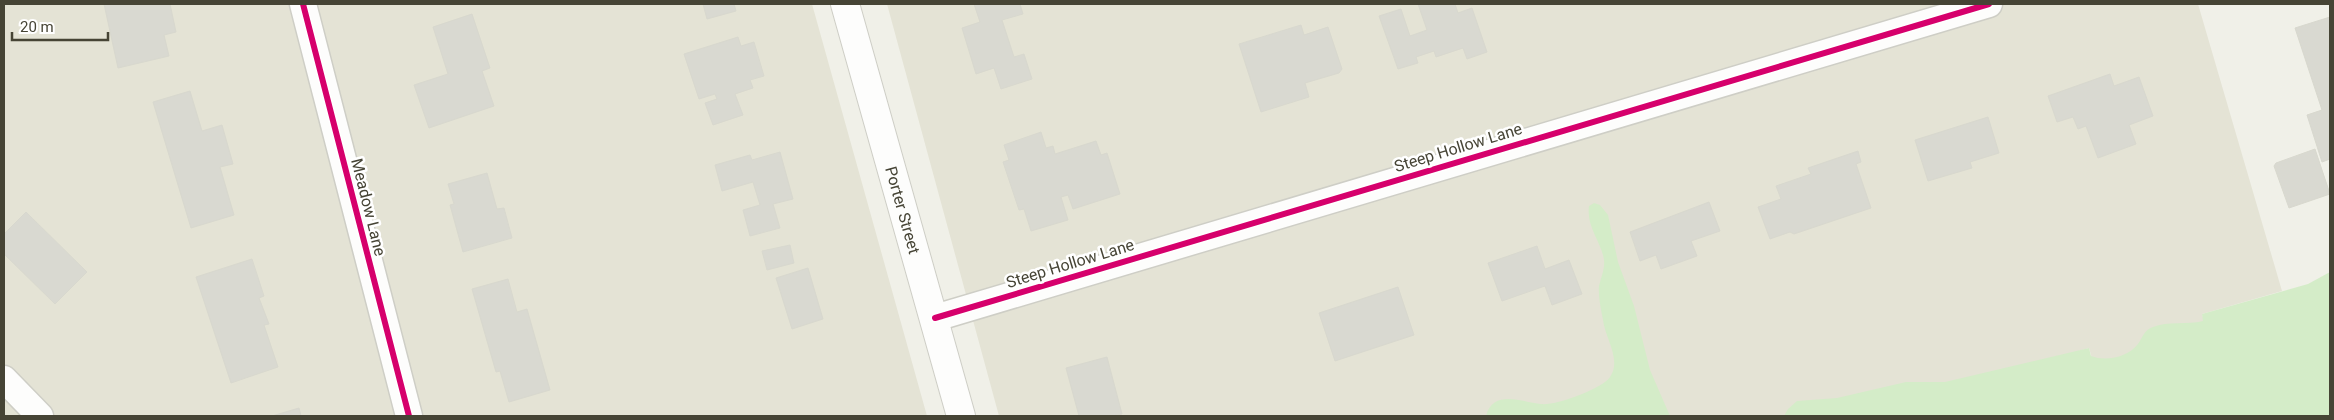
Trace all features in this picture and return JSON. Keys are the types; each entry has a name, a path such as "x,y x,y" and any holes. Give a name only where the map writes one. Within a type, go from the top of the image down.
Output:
{"street":[{"name":"Meadow Lane","path":"303,4 408,416"},
{"name":"Porter Street","path":"845,4 935,318 961,416"},
{"name":"Steep Hollow Lane","path":"935,318 1988,4"},
{"path":"4,379 40,416"}],"shaded area":[{"path":"4,4 812,4 927,416 4,416"},
{"path":"887,4 2198,4 2282,291 2202,314 2208,336 2095,369 2089,348 1857,416 999,416"}],"green space":[{"path":"1594,203 1600,205 1608,215 1618,262 1634,306 1650,370 1670,416 1486,416 1495,402 1501,400 1509,399 1548,404 1578,396 1598,387 1610,377 1613,370 1614,356 1604,327 1599,294 1604,260 1589,214 1589,206"},
{"path":"2330,272 2330,416 1784,416 1788,409 1797,401 1837,398 1906,382 1945,382 2089,348 2091,356 2097,358 2116,357 2134,348 2150,328 2165,324 2203,321 2202,314 2308,284"}],"building":[{"path":"104,4 170,4 176,32 164,35 169,56 118,68"},
{"path":"703,4 734,4 736,11 707,19"},
{"path":"974,4 1020,4 1023,14 1002,20 1014,57 1024,54 1032,79 1001,89 994,68 976,74 962,28 980,22"},
{"path":"1418,4 1455,4 1458,13 1472,8 1487,52 1467,59 1463,48 1436,57 1434,51 1416,57 1418,63 1398,69 1379,16 1401,9 1410,36 1427,30"},
{"path":"472,14 490,68 482,71 494,106 429,128 414,85 448,74 433,27"},
{"path":"2330,17 2330,159 2322,162 2307,115 2322,110 2295,28"},
{"path":"1301,25 1304,35 1328,27 1342,69 1339,73 1305,83 1309,97 1261,112 1239,44"},
{"path":"738,37 741,46 754,42 764,76 750,80 753,88 735,94 743,115 713,125 705,103 717,99 715,94 699,99 684,54"},
{"path":"2110,74 2114,86 2139,77 2153,116 2129,125 2136,144 2098,158 2086,126 2078,129 2073,117 2057,122 2048,96"},
{"path":"190,91 202,131 222,125 233,164 220,167 234,215 191,228 153,102"},
{"path":"1988,117 1999,153 1970,162 1972,168 1928,181 1915,140"},
{"path":"1041,132 1046,148 1053,146 1055,154 1096,141 1101,155 1107,153 1120,194 1073,209 1068,195 1061,197 1068,220 1031,231 1024,209 1019,210 1003,162 1009,160 1004,145"},
{"path":"2315,149 2330,194 2289,208 2274,166 2276,163"},
{"path":"1858,151 1861,162 1856,164 1871,208 1794,234 1790,232 1770,239 1758,207 1781,199 1776,186 1811,174 1808,168"},
{"path":"780,152 793,199 773,204 780,228 750,236 743,210 760,205 753,182 722,191 715,165 750,155 752,160"},
{"path":"487,173 497,209 504,208 512,238 463,252 450,205 454,204 448,184"},
{"path":"1709,202 1720,231 1691,241 1697,256 1661,269 1656,255 1640,261 1630,232"},
{"path":"26,212 87,272 55,304 4,254 4,234"},
{"path":"790,245 794,263 767,270 762,251"},
{"path":"1537,246 1545,269 1569,260 1582,294 1552,305 1545,286 1502,301 1488,263"},
{"path":"252,259 264,296 259,298 269,324 264,325 278,367 231,383 196,277"},
{"path":"808,268 823,319 792,329 776,278"},
{"path":"508,279 517,312 527,309 550,390 509,402 500,371 496,372 472,289"},
{"path":"1398,287 1414,335 1335,361 1319,313"},
{"path":"1107,357 1122,414 1113,416 1079,416 1066,368"},
{"path":"299,408 301,416 272,416"}],"cycle path":[{"path":"303,4 409,416"},
{"path":"935,318 1989,4"}]}
